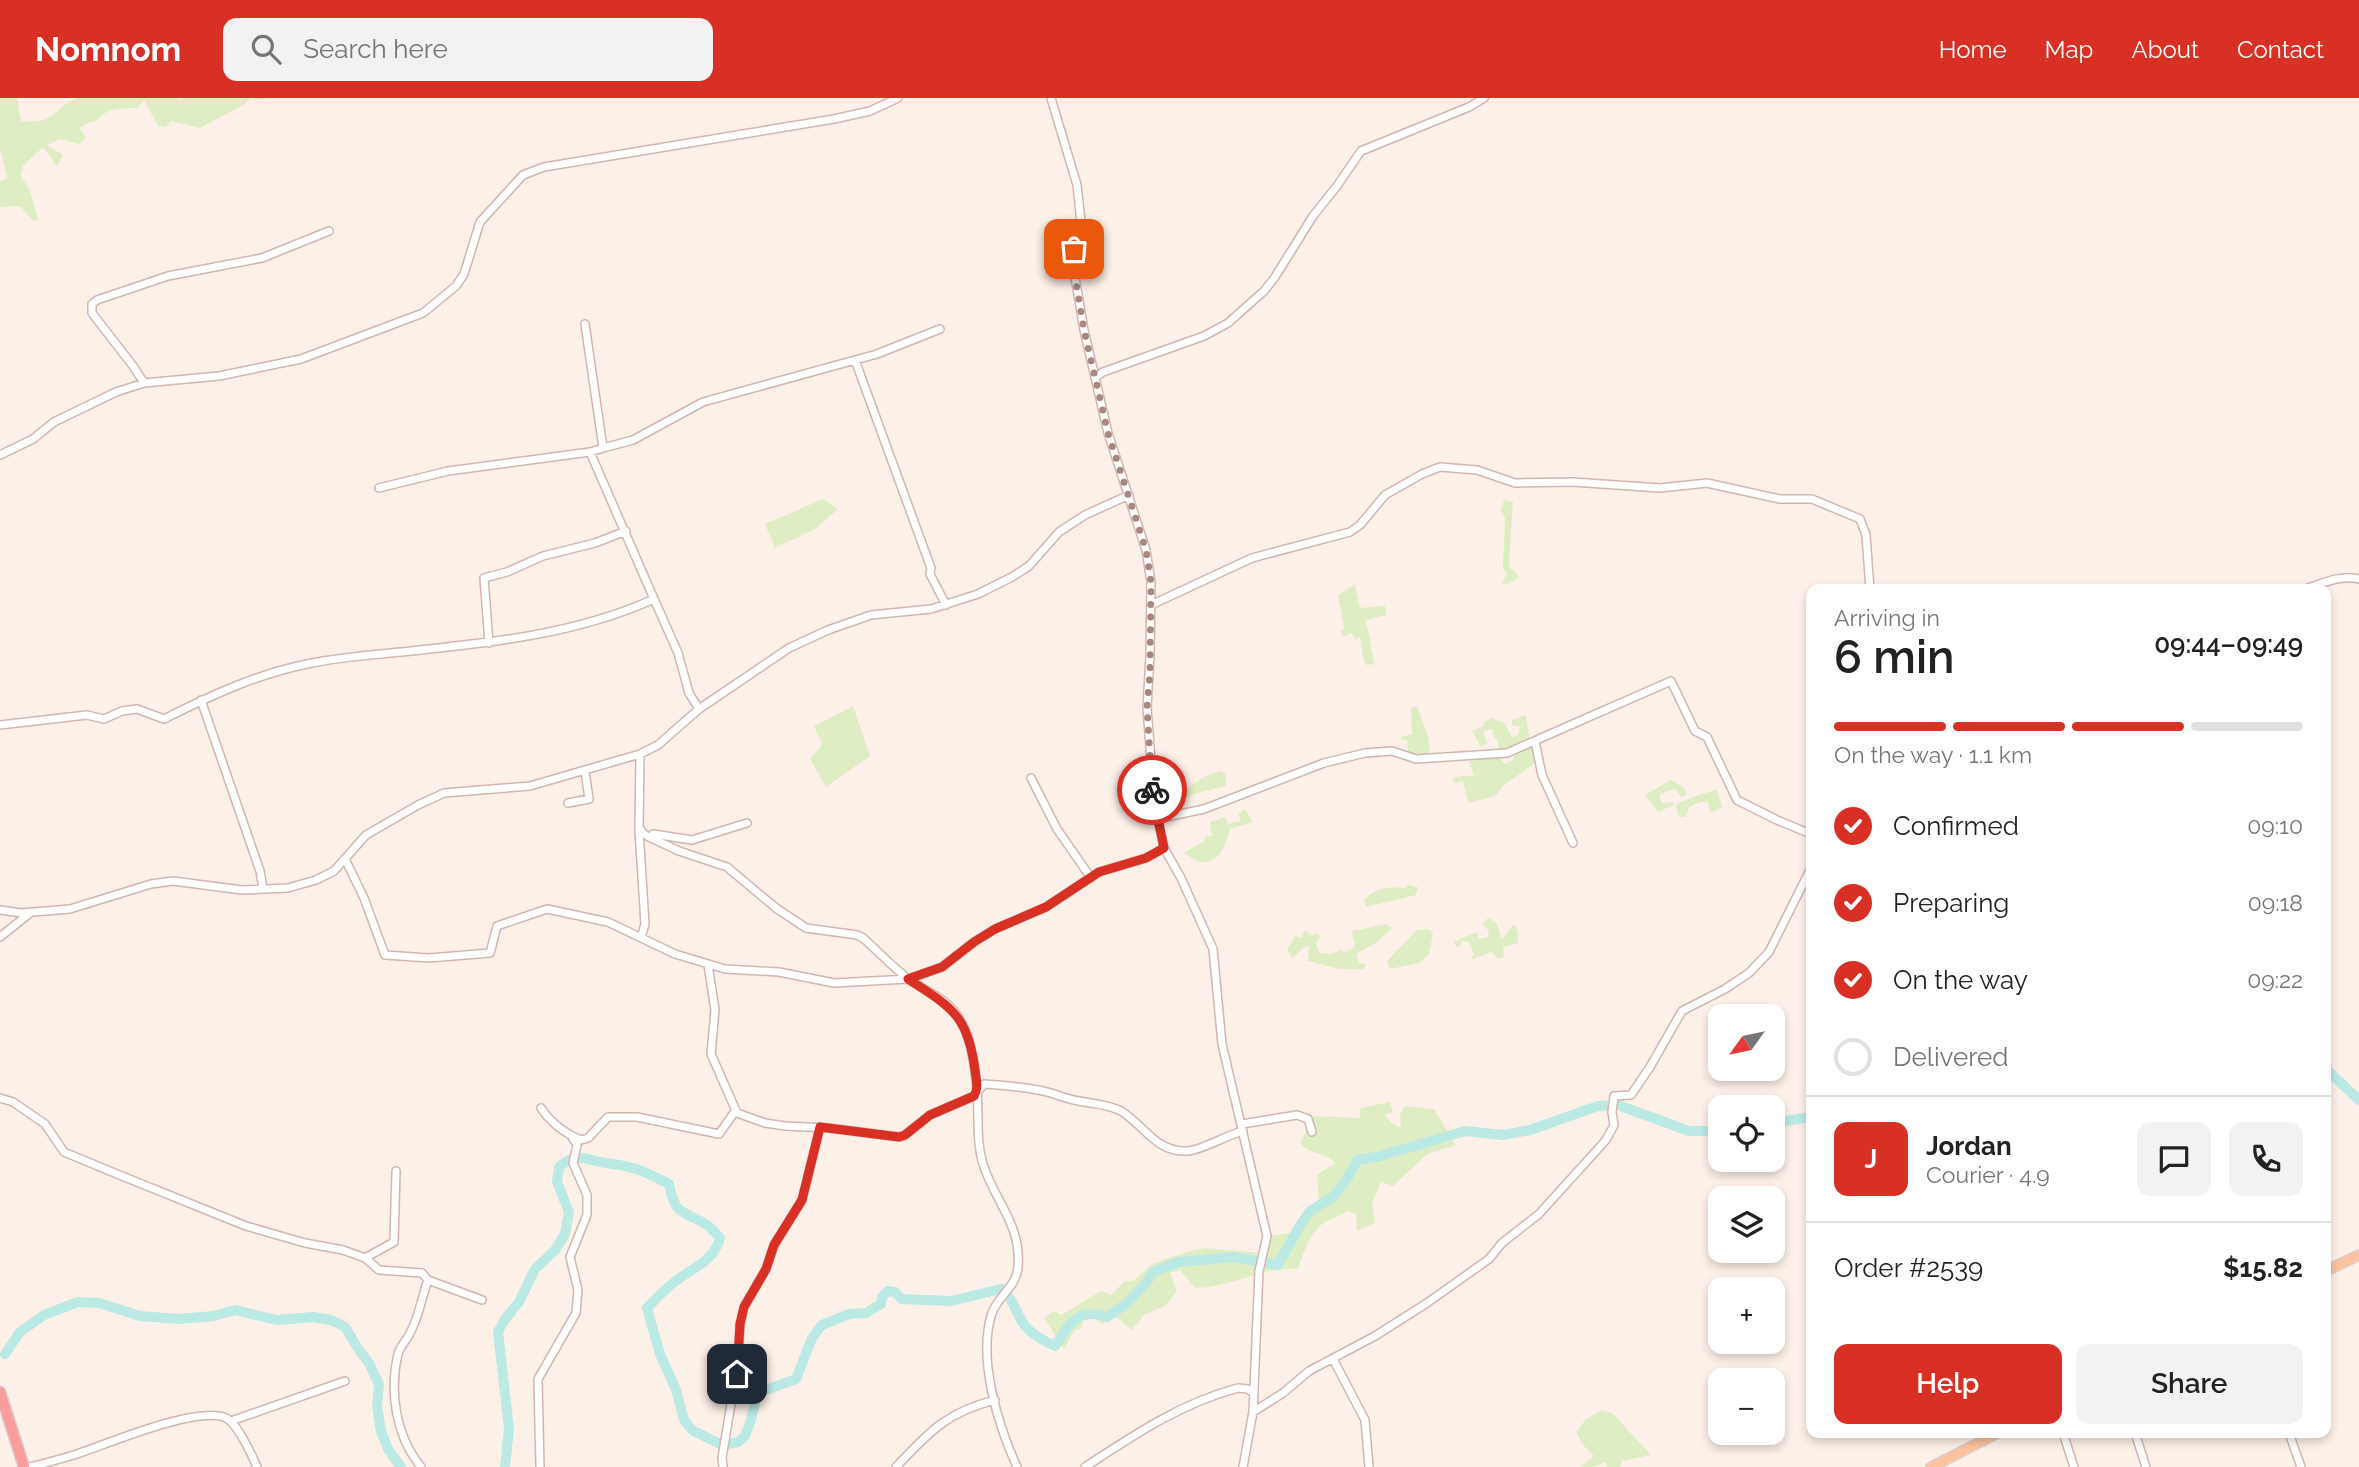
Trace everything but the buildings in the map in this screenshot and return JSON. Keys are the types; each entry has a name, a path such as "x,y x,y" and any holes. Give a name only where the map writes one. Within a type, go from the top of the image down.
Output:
{"highway":[{"path":"1,1395 24,1467"}],"main road":[{"path":"2331,1269 2359,1255"},
{"path":"1931,1467 1988,1438"}],"street":[{"path":"0,455 33,439 54,422 87,404 144,383 219,376 301,359 423,313 456,286 464,274 480,222 523,175 544,167 834,119 870,111 898,98"},
{"path":"1051,98 1077,185 1081,222 1074,249 1075,277 1084,330 1108,433 1146,550 1151,582 1148,747 1157,819 1164,848 1213,948 1222,1044 1267,1236 1259,1271 1253,1412 1243,1467"},
{"path":"1096,377 1103,372 1204,336 1228,323 1264,291 1275,277 1313,216 1361,151 1457,113 1484,98"},
{"path":"144,383 93,313 92,304 168,276 261,258 329,231"},
{"path":"584,324 603,448"},
{"path":"379,488 448,471 590,452 633,440 703,402 855,360 940,329"},
{"path":"855,360 931,568 930,574 946,604"},
{"path":"590,452 677,653 689,693 699,709"},
{"path":"1151,605 1252,558 1350,532 1392,491 1440,467 1477,470 1515,484 1573,482 1660,488 1707,483 1780,499 1812,499 1860,519 1867,535 1870,584"},
{"path":"0,910 30,912 70,909 151,884 173,881 242,890 288,888 316,880 334,871 366,835 444,793 530,786 640,754 658,745 699,709 789,648 828,630 871,615 931,609 978,594 1012,577 1038,557 1059,532 1085,515 1129,495"},
{"path":"489,643 484,578 507,572 543,556 595,543 626,531"},
{"path":"2318,584 2359,579"},
{"path":"0,725 88,715 104,719 122,711 137,709 164,719 227,688 313,662 489,643 577,627 623,613 654,599"},
{"path":"1157,819 1203,809 1324,763 1365,753 1392,751 1416,760 1507,753 1671,681 1695,731 1707,737 1737,800 1806,832"},
{"path":"201,700 261,871 263,889"},
{"path":"1535,741 1542,775 1573,843"},
{"path":"640,754 639,830 645,924 641,938"},
{"path":"568,803 589,799 585,771"},
{"path":"1031,779 1057,829 1091,878"},
{"path":"639,830 665,838 692,840 747,823"},
{"path":"639,830 679,851 727,867 776,908 806,928 863,938 908,979 945,1002 960,1019 974,1061 980,1152 991,1184 1012,1223 1017,1242 1017,1272 1012,1285 1000,1297 993,1311 987,1347 989,1371 1003,1433 1017,1467"},
{"path":"345,859 364,898 384,955 429,958 491,953 497,926 547,909 608,922 675,954 708,965 724,969 779,972 834,983 908,979 942,967 985,935 1046,907 1099,872 1146,858 1164,848"},
{"path":"1253,1412 1283,1393 1309,1371 1427,1303 1489,1259 1502,1243 1539,1214 1606,1140 1614,1125 1614,1096 1631,1095 1682,1011 1725,989 1748,973 1769,952 1806,879"},
{"path":"0,937 30,912"},
{"path":"708,965 715,1010 711,1054 736,1111 765,1123 899,1137 930,1115 974,1096 984,1084 1036,1089 1113,1107 1123,1112 1152,1140 1176,1150 1201,1148 1242,1127 1297,1115 1308,1119 1312,1132"},
{"path":"0,1098 13,1102 45,1124 64,1152 246,1226 305,1243 343,1250 365,1258 379,1270 422,1273 428,1280 482,1300"},
{"path":"541,1108 549,1119 572,1137 581,1140 588,1138 608,1118 629,1116 719,1134 736,1111"},
{"path":"723,1467 731,1404 737,1393 740,1324 744,1307 766,1269 774,1245 802,1200 820,1127"},
{"path":"540,1467 538,1379 576,1313 578,1290 570,1257 587,1215 587,1195 573,1163 577,1145 572,1137"},
{"path":"365,1258 394,1242 396,1171"},
{"path":"421,1467 410,1454 400,1429 395,1405 395,1383 398,1352 412,1331 428,1280"},
{"path":"1334,1359 1364,1420 1369,1467"},
{"path":"30,1467 174,1421 213,1416 231,1421 345,1381"},
{"path":"1085,1467 1144,1429 1185,1407 1238,1388 1248,1389 1253,1393"},
{"path":"896,1467 947,1418 973,1405 995,1400"},
{"path":"231,1421 257,1467"},
{"path":"2065,1438 2074,1467"},
{"path":"2137,1438 2146,1467"},
{"path":"2291,1438 2301,1467"}],"green space":[{"path":"0,98 17,98 21,121 33,122 48,118 77,98 251,98 245,104 200,128 171,121 166,127 158,126 144,100 137,108 109,111 97,121 79,128 86,138 79,144 60,139 47,145 63,155 57,166 43,147 23,166 21,176 30,191 38,220 33,221 20,206 0,207 0,181 7,178 0,148"},
{"path":"823,499 838,509 815,529 775,548 765,524"},
{"path":"1504,500 1513,502 1509,566 1519,577 1506,585 1502,583 1507,574 1503,568 1505,518 1501,511"},
{"path":"1355,584 1360,608 1385,606 1386,615 1366,620 1374,664 1366,665 1360,636 1355,640 1352,633 1343,637 1341,632 1344,628 1338,595"},
{"path":"853,706 870,756 826,787 810,759 822,745 814,726"},
{"path":"1417,706 1428,737 1430,756 1411,756 1407,740 1401,740 1401,737 1412,734 1411,708"},
{"path":"1526,715 1530,741 1506,751 1499,751 1492,729 1483,731 1487,743 1481,747 1472,731 1484,726 1484,722 1491,718 1504,723 1512,737 1519,734 1519,726 1512,726 1512,720"},
{"path":"1532,746 1535,763 1504,785 1495,796 1468,803 1463,781 1455,783 1452,779 1474,775 1469,761 1499,757 1505,764 1513,760 1513,754"},
{"path":"1222,771 1225,774 1226,786 1190,795 1175,810 1171,805 1177,802 1175,796 1201,779"},
{"path":"1671,780 1683,787 1687,794 1681,797 1675,789 1659,795 1662,803 1674,802 1674,805 1658,812 1645,795"},
{"path":"1717,790 1722,807 1710,813 1708,802 1700,802 1689,807 1686,817 1679,817 1676,804"},
{"path":"1245,809 1253,822 1230,829 1221,852 1213,860 1200,862 1184,853 1204,841 1205,837 1212,836 1210,822 1225,817 1228,824 1241,821 1238,813"},
{"path":"1408,885 1418,887 1416,895 1366,907 1364,901 1377,891 1405,888"},
{"path":"1488,918 1496,922 1502,939 1514,924 1518,931 1518,943 1503,947 1504,957 1497,959 1492,952 1471,960 1474,954 1469,942 1462,941 1458,948 1453,942 1477,932 1478,939 1489,937 1488,930 1482,924"},
{"path":"1386,924 1392,928 1377,942 1356,954 1359,963 1366,964 1364,969 1340,969 1308,961 1309,946 1292,959 1287,949 1295,936 1302,938 1304,930 1311,935 1318,934 1320,938 1315,943 1320,953 1332,954 1341,950 1345,952 1355,947 1352,931"},
{"path":"1428,929 1433,932 1429,954 1419,963 1390,969 1387,961 1417,930"},
{"path":"1390,1102 1393,1112 1384,1115 1401,1128 1400,1115 1405,1106 1434,1109 1456,1145 1427,1154 1393,1186 1381,1182 1372,1202 1375,1223 1357,1231 1356,1214 1347,1211 1325,1222 1310,1239 1298,1269 1272,1271 1221,1285 1195,1288 1180,1270 1170,1273 1177,1291 1165,1306 1145,1314 1132,1330 1116,1317 1102,1324 1094,1318 1083,1319 1082,1328 1074,1331 1064,1349 1044,1318 1054,1311 1061,1315 1101,1291 1111,1295 1125,1281 1133,1281 1154,1263 1193,1250 1206,1248 1264,1253 1267,1236 1291,1233 1319,1199 1317,1175 1335,1163 1328,1157 1302,1146 1301,1142 1313,1116 1360,1118 1360,1108"},
{"path":"1602,1410 1612,1413 1651,1455 1622,1461 1620,1467 1607,1467 1605,1462 1594,1467 1580,1467 1594,1456 1583,1445 1576,1432 1586,1419"}],"waterway":[{"path":"2331,1074 2359,1100"},
{"path":"505,1467 509,1429 498,1332 519,1302 535,1269 555,1250 565,1234 569,1212 557,1182 559,1167 571,1159 581,1158 632,1168 669,1184 676,1206 706,1224 720,1238 713,1253 703,1263 673,1283 647,1308 684,1420 692,1430 722,1445 738,1442 745,1436 758,1393 796,1379 812,1338 822,1325 849,1314 866,1313 881,1304 882,1297 888,1291 895,1292 902,1299 951,1301 1001,1289 1010,1298 1026,1327 1055,1346 1076,1319 1089,1314 1107,1317 1126,1304 1153,1272 1179,1262 1233,1257 1278,1265 1310,1211 1333,1197 1357,1160 1377,1157 1465,1131 1503,1135 1530,1130 1598,1106 1618,1105 1689,1131 1708,1131"},
{"path":"1785,1121 1806,1118"},
{"path":"5,1354 20,1332 44,1315 78,1302 99,1303 140,1316 178,1319 214,1316 235,1310 277,1320 313,1317 331,1320 345,1327 369,1363 379,1384 377,1406 381,1431 388,1449 401,1467"},
{"path":"0,1355 5,1354"}],"way so far":[{"path":"1074,249 1075,277 1084,330 1102,408 1146,550 1151,582 1147,707 1152,790"}],"route":[{"path":"737,1374 740,1324 744,1307 766,1269 774,1245 802,1200 820,1127 899,1137 930,1115 968,1100 978,1090 974,1061 957,1014 945,1002 908,979 942,967 995,929 1046,907 1099,872 1146,858 1164,848 1152,790"}]}
